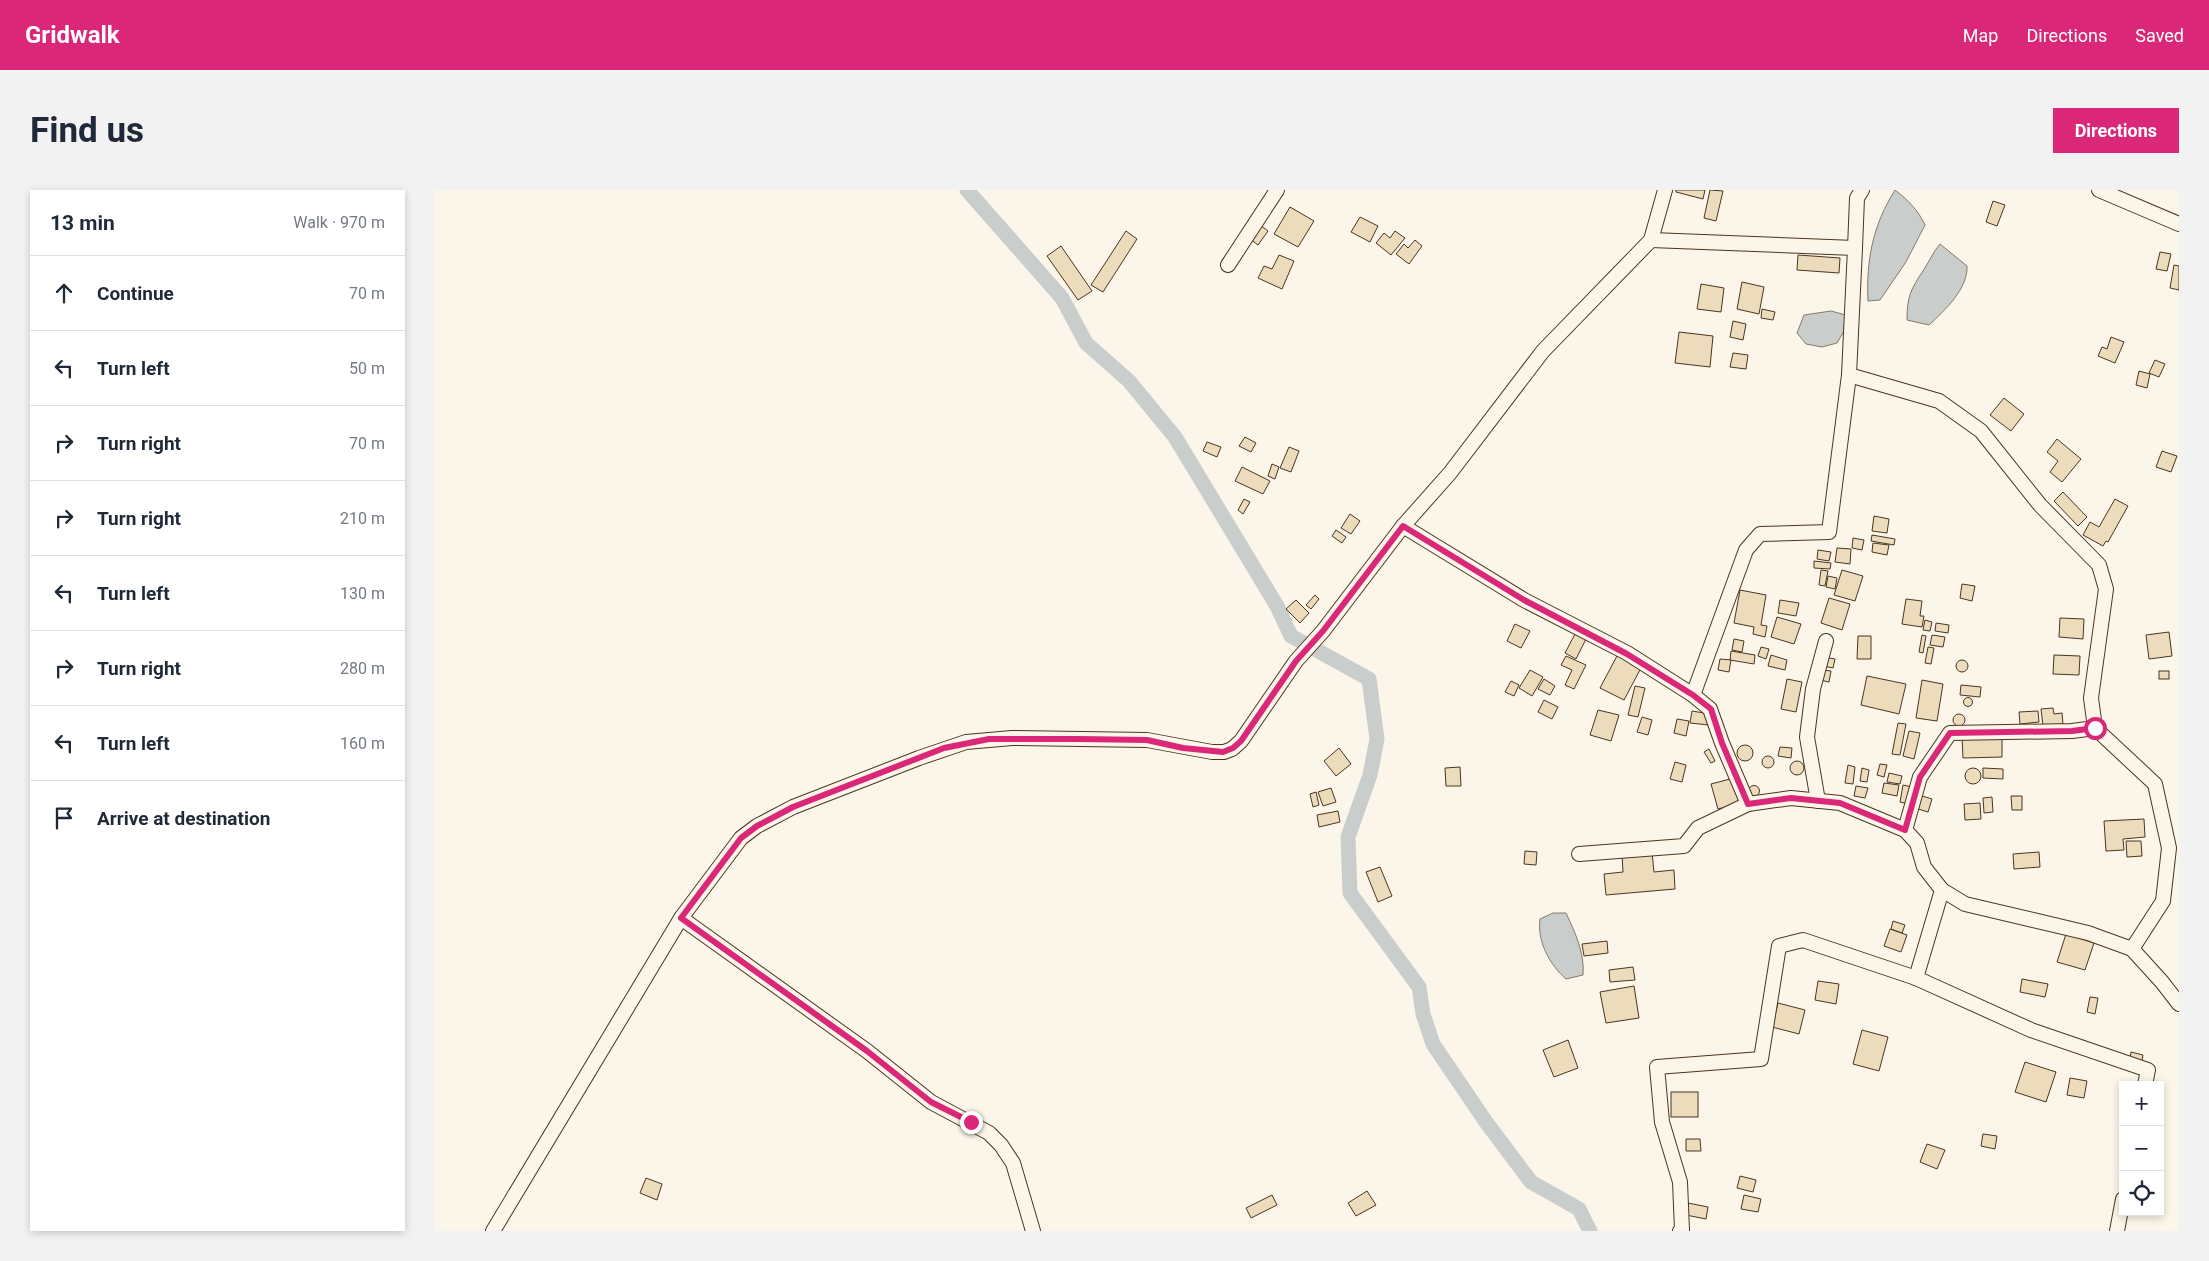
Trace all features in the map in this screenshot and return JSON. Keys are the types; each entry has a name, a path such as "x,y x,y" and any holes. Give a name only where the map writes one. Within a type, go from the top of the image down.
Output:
{"street":[{"path":"1228,265 1277,190"},
{"path":"493,1231 681,918 741,838 764,822 793,807 944,748 989,739 1147,740 1183,748 1223,752 1233,748 1241,741 1296,661 1323,631 1403,526 1450,473 1543,351 1651,240 1665,190"},
{"path":"1693,695 1746,550 1760,534 1829,532 1849,375 1857,198 1861,190"},
{"path":"2099,190 2179,224"},
{"path":"1651,240 1855,248"},
{"path":"1849,375 1939,401 1981,431 2040,505 2099,565 2106,589 2091,698 2095,728 2155,784 2169,848 2163,901 2132,949"},
{"path":"1403,526 1524,600 1627,654 1693,695 1711,709 1722,743 1748,804"},
{"path":"1818,801 1807,736 1813,689 1826,641"},
{"path":"1905,830 1920,777 1950,733 2072,731 2095,728"},
{"path":"1579,854 1684,846 1698,828 1748,804 1791,798 1840,803 1905,830 1917,843 1924,867 1942,890 1965,904 2088,933 2132,949 2179,1004"},
{"path":"1916,978 1942,890"},
{"path":"681,918 854,1041 931,1102 989,1133 1001,1145 1013,1163 1033,1231"},
{"path":"1680,1231 1682,1230 1680,1182 1662,1122 1657,1067 1761,1059 1779,946 1803,940 1916,978 2031,1030 2148,1070 2146,1081"},
{"path":"2117,1231 2120,1216"}],"shaded area":[{"path":"1895,190 1912,206 1925,225 1906,262 1880,300 1868,301 1868,271 1876,230 1887,203"},
{"path":"1940,244 1967,266 1964,283 1954,299 1929,325 1907,320 1909,299 1913,288"},
{"path":"1831,311 1846,315 1844,331 1837,343 1822,347 1806,344 1797,333 1804,315"},
{"path":"1553,913 1566,913 1581,951 1583,975 1566,979 1545,952 1540,936 1540,919"}],"building":[{"path":"1676,190 1705,190 1703,199 1676,192"},
{"path":"1710,190 1723,191 1716,221 1704,218"},
{"path":"1993,201 2005,205 1997,226 1986,222"},
{"path":"1290,207 1314,221 1298,247 1274,234"},
{"path":"1360,217 1378,226 1370,242 1351,232"},
{"path":"1260,225 1268,231 1258,245 1250,239"},
{"path":"1126,231 1137,239 1103,292 1091,285"},
{"path":"1395,231 1405,238 1391,255 1376,243 1384,233 1390,238"},
{"path":"1415,240 1422,246 1409,264 1396,254 1404,244 1408,248"},
{"path":"1061,246 1092,291 1078,300 1047,256"},
{"path":"2160,252 2171,254 2167,271 2156,269"},
{"path":"1279,255 1294,261 1282,289 1258,278 1264,266 1272,269"},
{"path":"1798,255 1840,258 1839,273 1797,270"},
{"path":"2174,265 2179,266 2179,290 2170,288"},
{"path":"1742,282 1764,287 1759,314 1737,309"},
{"path":"1701,284 1724,288 1721,312 1697,309"},
{"path":"1762,309 1775,312 1773,320 1761,318"},
{"path":"1733,321 1746,324 1743,340 1730,337"},
{"path":"1679,332 1713,336 1710,367 1675,363"},
{"path":"2111,337 2124,342 2115,363 2098,356 2102,347 2107,349"},
{"path":"1733,353 1748,355 1746,369 1730,367"},
{"path":"2155,360 2165,364 2159,377 2149,373"},
{"path":"2139,371 2150,374 2147,388 2136,385"},
{"path":"2004,398 2024,414 2011,431 1990,415"},
{"path":"1245,437 1256,443 1251,452 1239,446"},
{"path":"2057,439 2081,459 2062,482 2050,472 2058,461 2047,452"},
{"path":"1207,442 1221,447 1217,457 1203,451"},
{"path":"1289,447 1299,451 1291,472 1280,468"},
{"path":"2162,451 2177,456 2171,472 2156,467"},
{"path":"1272,464 1279,467 1275,479 1268,476"},
{"path":"1242,467 1270,481 1263,494 1235,481"},
{"path":"2063,492 2087,517 2078,526 2054,501"},
{"path":"1244,499 1250,502 1243,514 1238,510"},
{"path":"2115,499 2128,506 2108,542 2106,541 2103,546 2083,535 2090,522 2099,527"},
{"path":"1350,514 1360,521 1351,534 1341,528"},
{"path":"1874,516 1889,519 1887,533 1872,531"},
{"path":"1336,530 1346,537 1342,543 1332,536"},
{"path":"1872,535 1895,539 1894,545 1871,541"},
{"path":"1853,538 1864,540 1862,550 1852,548"},
{"path":"1873,543 1889,545 1887,555 1872,552"},
{"path":"1837,548 1851,549 1850,564 1835,562"},
{"path":"1818,550 1831,552 1829,561 1817,559"},
{"path":"1814,561 1831,563 1830,569 1814,568"},
{"path":"1821,570 1828,571 1825,586 1819,585"},
{"path":"1842,570 1863,576 1855,601 1834,595"},
{"path":"1828,576 1837,578 1835,589 1826,587"},
{"path":"1962,584 1975,586 1972,601 1960,598"},
{"path":"1740,590 1766,595 1761,625 1767,626 1765,637 1753,634 1754,627 1734,623"},
{"path":"1315,595 1319,599 1311,609 1306,605"},
{"path":"1829,598 1850,604 1842,630 1821,623"},
{"path":"1906,599 1922,601 1920,616 1924,616 1922,627 1902,624"},
{"path":"1296,600 1309,613 1300,623 1286,609"},
{"path":"1780,600 1799,603 1796,616 1778,613"},
{"path":"1777,617 1801,624 1794,644 1771,637"},
{"path":"2060,618 2084,619 2083,639 2059,637"},
{"path":"1925,620 1932,622 1930,631 1923,630"},
{"path":"1936,623 1949,625 1948,633 1935,631"},
{"path":"1515,624 1530,631 1521,648 1507,641"},
{"path":"2169,632 2172,656 2149,659 2146,635"},
{"path":"1575,634 1586,639 1576,659 1565,653"},
{"path":"1922,635 1926,636 1923,653 1919,652"},
{"path":"1932,635 1945,637 1943,647 1930,645"},
{"path":"1858,636 1871,636 1871,659 1857,659"},
{"path":"1734,639 1744,641 1742,652 1732,650"},
{"path":"1761,647 1769,649 1766,659 1758,656"},
{"path":"1928,647 1934,648 1931,664 1925,663"},
{"path":"1731,651 1755,655 1754,664 1730,660"},
{"path":"1618,654 1642,666 1624,700 1600,688"},
{"path":"1771,655 1787,660 1785,670 1768,666"},
{"path":"2054,655 2080,656 2079,675 2053,674"},
{"path":"1566,656 1586,665 1574,689 1565,685 1572,670 1561,665"},
{"path":"1824,657 1835,659 1833,668 1823,666"},
{"path":"1720,659 1731,660 1729,672 1718,670"},
{"path":"1962,660 1968,666 1962,672 1956,666"},
{"path":"1530,670 1543,677 1532,696 1519,688"},
{"path":"1822,670 1831,671 1829,682 1820,680"},
{"path":"2159,671 2169,671 2169,679 2159,679"},
{"path":"1867,676 1906,684 1899,714 1861,705"},
{"path":"1544,679 1555,686 1550,695 1538,689"},
{"path":"1787,679 1802,682 1796,712 1781,709"},
{"path":"1922,680 1943,684 1937,721 1916,718"},
{"path":"1511,681 1519,685 1514,696 1505,692"},
{"path":"1961,685 1981,687 1980,697 1960,695"},
{"path":"1635,686 1645,688 1638,717 1628,715"},
{"path":"1968,697 1973,702 1968,707 1963,702"},
{"path":"1544,700 1558,707 1552,719 1538,712"},
{"path":"2053,708 2054,714 2062,713 2063,724 2043,726 2041,709"},
{"path":"1598,710 1619,715 1611,741 1590,735"},
{"path":"1692,711 1710,714 1709,725 1690,723"},
{"path":"2038,711 2039,722 2020,724 2019,712"},
{"path":"1961,714 1964,715 1964,725 1957,726 1954,725 1953,718 1954,715"},
{"path":"1642,717 1652,720 1648,735 1637,732"},
{"path":"1677,719 1689,721 1686,736 1674,733"},
{"path":"1898,723 1906,724 1900,755 1892,754"},
{"path":"1909,731 1920,733 1914,759 1903,756"},
{"path":"2002,737 2002,757 1963,758 1962,738"},
{"path":"1742,745 1748,745 1753,750 1751,759 1742,761 1737,756 1737,750"},
{"path":"1780,747 1792,748 1791,758 1778,756"},
{"path":"1339,748 1351,764 1336,776 1324,761"},
{"path":"1709,749 1715,761 1711,763 1704,752"},
{"path":"1766,756 1770,756 1774,762 1770,768 1766,768 1762,764 1762,760"},
{"path":"1794,761 1800,761 1804,768 1800,775 1794,775 1790,771 1790,765"},
{"path":"1675,762 1686,765 1682,782 1670,779"},
{"path":"1880,764 1887,765 1884,777 1877,775"},
{"path":"1848,765 1855,767 1853,784 1845,783"},
{"path":"1460,767 1461,786 1446,786 1445,768"},
{"path":"1862,768 1869,770 1867,782 1860,781"},
{"path":"1973,768 1979,770 1981,776 1979,782 1973,784 1967,782 1965,776 1967,770"},
{"path":"1983,768 2003,769 2003,779 1983,778"},
{"path":"1889,773 1902,776 1900,784 1887,782"},
{"path":"1734,778 1741,803 1718,809 1711,784"},
{"path":"1884,783 1899,785 1897,796 1882,793"},
{"path":"1903,785 1912,787 1909,804 1900,802"},
{"path":"1752,786 1756,786 1759,791 1758,795 1752,796 1749,793 1749,789"},
{"path":"1856,786 1868,788 1865,798 1854,796"},
{"path":"1331,788 1336,802 1323,806 1318,792"},
{"path":"1316,792 1319,805 1313,807 1310,794"},
{"path":"1919,795 1932,799 1928,812 1915,808"},
{"path":"2011,796 2022,796 2022,810 2012,810"},
{"path":"1992,797 1993,812 1984,813 1983,798"},
{"path":"1980,803 1981,819 1965,820 1964,804"},
{"path":"1338,811 1340,822 1319,827 1317,815"},
{"path":"2144,819 2145,837 2123,839 2124,850 2106,851 2104,821"},
{"path":"2126,841 2141,841 2142,856 2127,857"},
{"path":"1525,851 1537,852 1536,865 1524,864"},
{"path":"1652,852 1654,872 1674,870 1675,889 1606,895 1604,874 1623,872 1622,855"},
{"path":"2039,852 2040,867 2014,869 2013,854"},
{"path":"1380,867 1392,896 1378,902 1366,872"},
{"path":"1893,921 1905,925 1902,933 1891,929"},
{"path":"1890,929 1907,935 1901,952 1884,946"},
{"path":"2066,934 2094,943 2085,970 2057,962"},
{"path":"1607,941 1608,953 1584,956 1582,944"},
{"path":"1633,967 1635,980 1610,982 1609,970"},
{"path":"2022,979 2048,984 2045,997 2020,992"},
{"path":"1818,981 1839,984 1836,1004 1815,1000"},
{"path":"1634,986 1639,1018 1606,1023 1600,992"},
{"path":"2090,997 2098,998 2095,1014 2087,1012"},
{"path":"1778,1003 1805,1010 1799,1034 1772,1027"},
{"path":"1862,1030 1888,1037 1879,1071 1853,1064"},
{"path":"1568,1040 1578,1068 1554,1077 1543,1050"},
{"path":"2131,1052 2143,1055 2142,1061 2130,1059"},
{"path":"2025,1062 2056,1072 2046,1102 2015,1092"},
{"path":"2070,1078 2087,1081 2084,1098 2067,1095"},
{"path":"1671,1092 1698,1092 1698,1117 1671,1117"},
{"path":"1983,1134 1997,1136 1995,1149 1981,1146"},
{"path":"1686,1139 1700,1139 1701,1151 1686,1151"},
{"path":"1927,1144 1945,1150 1937,1169 1920,1162"},
{"path":"1740,1176 1756,1180 1753,1192 1737,1188"},
{"path":"646,1178 662,1184 657,1200 640,1193"},
{"path":"1367,1191 1376,1205 1356,1216 1348,1203"},
{"path":"1272,1195 1277,1205 1251,1218 1246,1208"},
{"path":"1744,1195 1761,1199 1758,1212 1741,1209"},
{"path":"1688,1203 1708,1207 1706,1219 1686,1215"}],"waterway":[{"path":"967,190 1062,298 1086,343 1129,381 1175,437 1277,606 1291,636 1369,679 1377,739 1370,775 1348,837 1350,893 1419,987 1423,1014 1433,1044 1486,1122 1531,1182 1579,1209 1590,1231"}],"route":[{"path":"971,1122 931,1102 791,994 681,918 716,874 741,838 757,826 793,807 944,748 966,742 1012,738 1147,740 1212,752 1223,752 1233,748 1241,741 1296,661 1323,631 1403,526 1524,600 1627,654 1693,695 1711,709 1722,743 1748,804 1791,798 1840,803 1905,830 1920,777 1950,733 2072,731 2095,728"}]}
